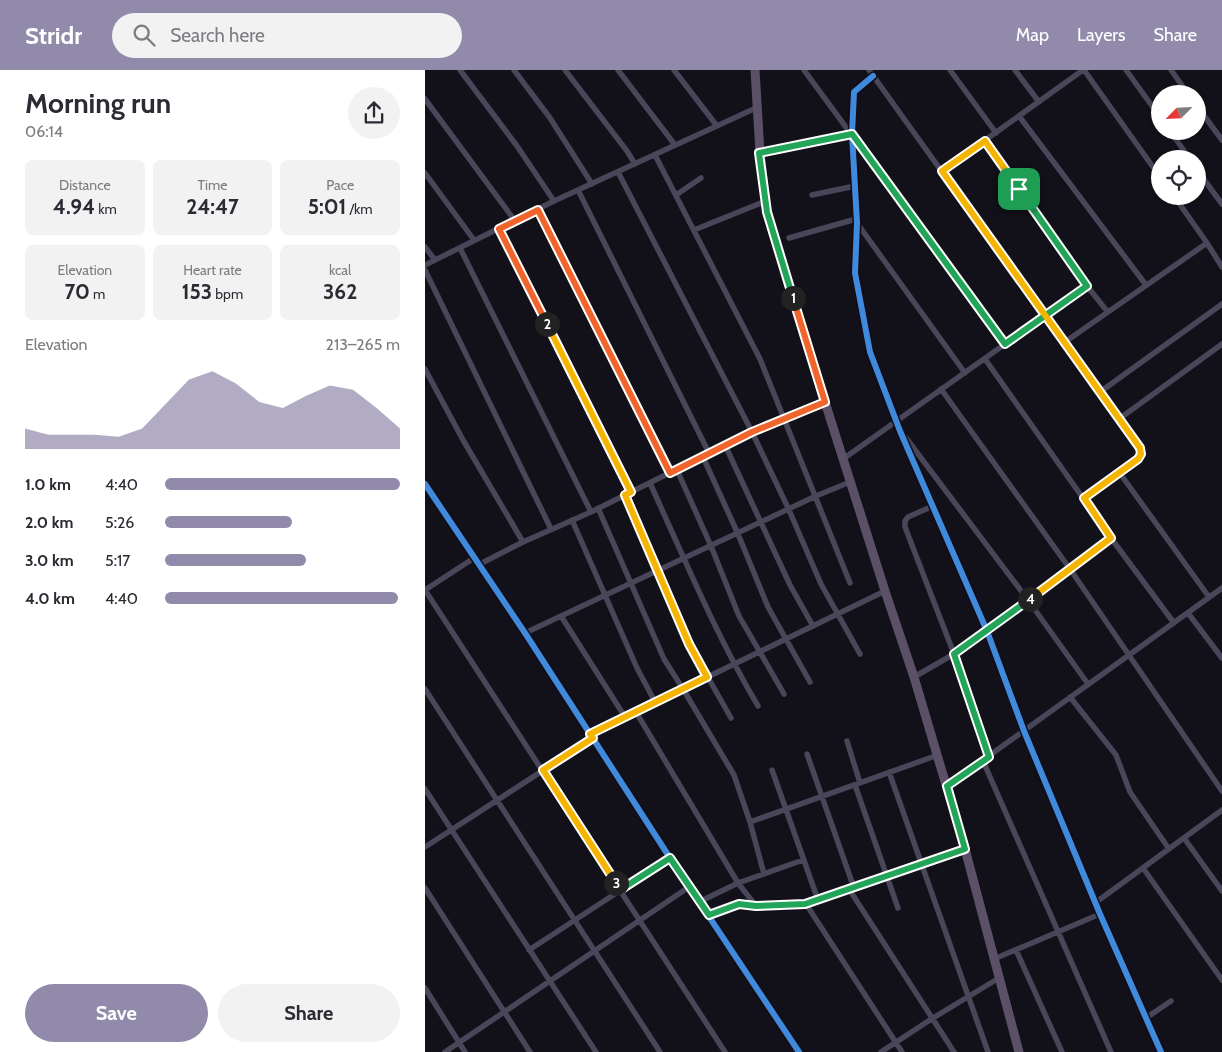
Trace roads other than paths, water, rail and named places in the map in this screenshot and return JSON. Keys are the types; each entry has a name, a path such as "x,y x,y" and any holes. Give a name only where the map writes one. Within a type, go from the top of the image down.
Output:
{"main road":[{"path":"755,70 759,153 766,201 773,230 850,482 914,677 947,786 1019,1052"}],"street":[{"path":"460,70 517,146 554,201"},
{"path":"514,70 550,118 592,184"},
{"path":"565,70 635,164"},
{"path":"618,70 675,145"},
{"path":"674,70 717,126"},
{"path":"804,70 1005,344"},
{"path":"869,70 1140,448 1141,454 1138,459 1084,498"},
{"path":"950,70 995,133"},
{"path":"1015,70 1039,102"},
{"path":"942,171 1084,70 1151,163"},
{"path":"1126,70 1151,105"},
{"path":"1171,70 1182,85"},
{"path":"873,76 854,92 852,134 857,221 855,273 870,352 900,431 987,631 1024,731 1095,903 1161,1052"},
{"path":"425,99 515,220"},
{"path":"425,265 554,201 758,107"},
{"path":"1019,116 1146,285"},
{"path":"1206,118 1222,140"},
{"path":"759,153 852,134"},
{"path":"985,141 1087,286 1107,311"},
{"path":"655,155 760,359 850,583"},
{"path":"618,172 752,432 821,584 860,654"},
{"path":"425,173 474,240"},
{"path":"675,195 701,178"},
{"path":"1206,182 1222,204"},
{"path":"813,195 855,186"},
{"path":"578,190 709,453"},
{"path":"694,230 766,201"},
{"path":"1180,205 1222,267"},
{"path":"538,210 711,546 739,616 784,694"},
{"path":"789,238 857,221"},
{"path":"857,221 965,373"},
{"path":"499,229 628,494 689,644 731,718"},
{"path":"1065,342 1207,242"},
{"path":"425,246 435,260"},
{"path":"460,248 591,512"},
{"path":"425,270 551,529"},
{"path":"843,458 1087,286"},
{"path":"1100,392 1222,304"},
{"path":"1119,419 1222,344"},
{"path":"985,358 1111,538 1174,623"},
{"path":"425,370 463,440 523,542"},
{"path":"941,389 1070,569 1222,791"},
{"path":"478,565 523,542 591,512 752,432 825,402"},
{"path":"900,431 1028,600 1088,684"},
{"path":"725,445 790,585 813,626"},
{"path":"703,457 768,607 810,682"},
{"path":"1119,472 1209,597"},
{"path":"525,633 816,496 850,482"},
{"path":"650,483 733,665 758,706"},
{"path":"425,484 525,633 670,858 799,1052"},
{"path":"933,506 908,517 905,521 905,527 954,654 989,757"},
{"path":"598,508 664,659 734,775 750,822 764,874"},
{"path":"573,520 637,668 655,702"},
{"path":"914,677 954,654 987,631 1111,538"},
{"path":"474,558 425,590 725,1052"},
{"path":"947,786 1222,588"},
{"path":"425,847 592,736 625,717 885,591"},
{"path":"1188,613 1222,658"},
{"path":"561,616 625,717"},
{"path":"425,689 660,1052"},
{"path":"1070,697 1116,755 1130,792 1169,849"},
{"path":"636,712 738,883 756,906"},
{"path":"847,740 857,784 898,908"},
{"path":"807,754 851,888 954,1052"},
{"path":"750,822 937,755"},
{"path":"983,761 1111,1052"},
{"path":"772,770 818,900"},
{"path":"889,772 988,1052"},
{"path":"425,789 596,1052"},
{"path":"1095,903 1222,810"},
{"path":"1184,838 1222,891"},
{"path":"709,915 739,904 756,906 805,904 965,849"},
{"path":"529,950 670,858"},
{"path":"699,902 738,883 803,860"},
{"path":"1143,868 1222,980"},
{"path":"445,1052 689,886"},
{"path":"425,888 530,1052"},
{"path":"805,904 902,1052"},
{"path":"994,959 1100,914"},
{"path":"1016,950 1062,1052"},
{"path":"881,1052 999,978"},
{"path":"425,988 465,1052"},
{"path":"1146,1018 1171,1001"}]}
